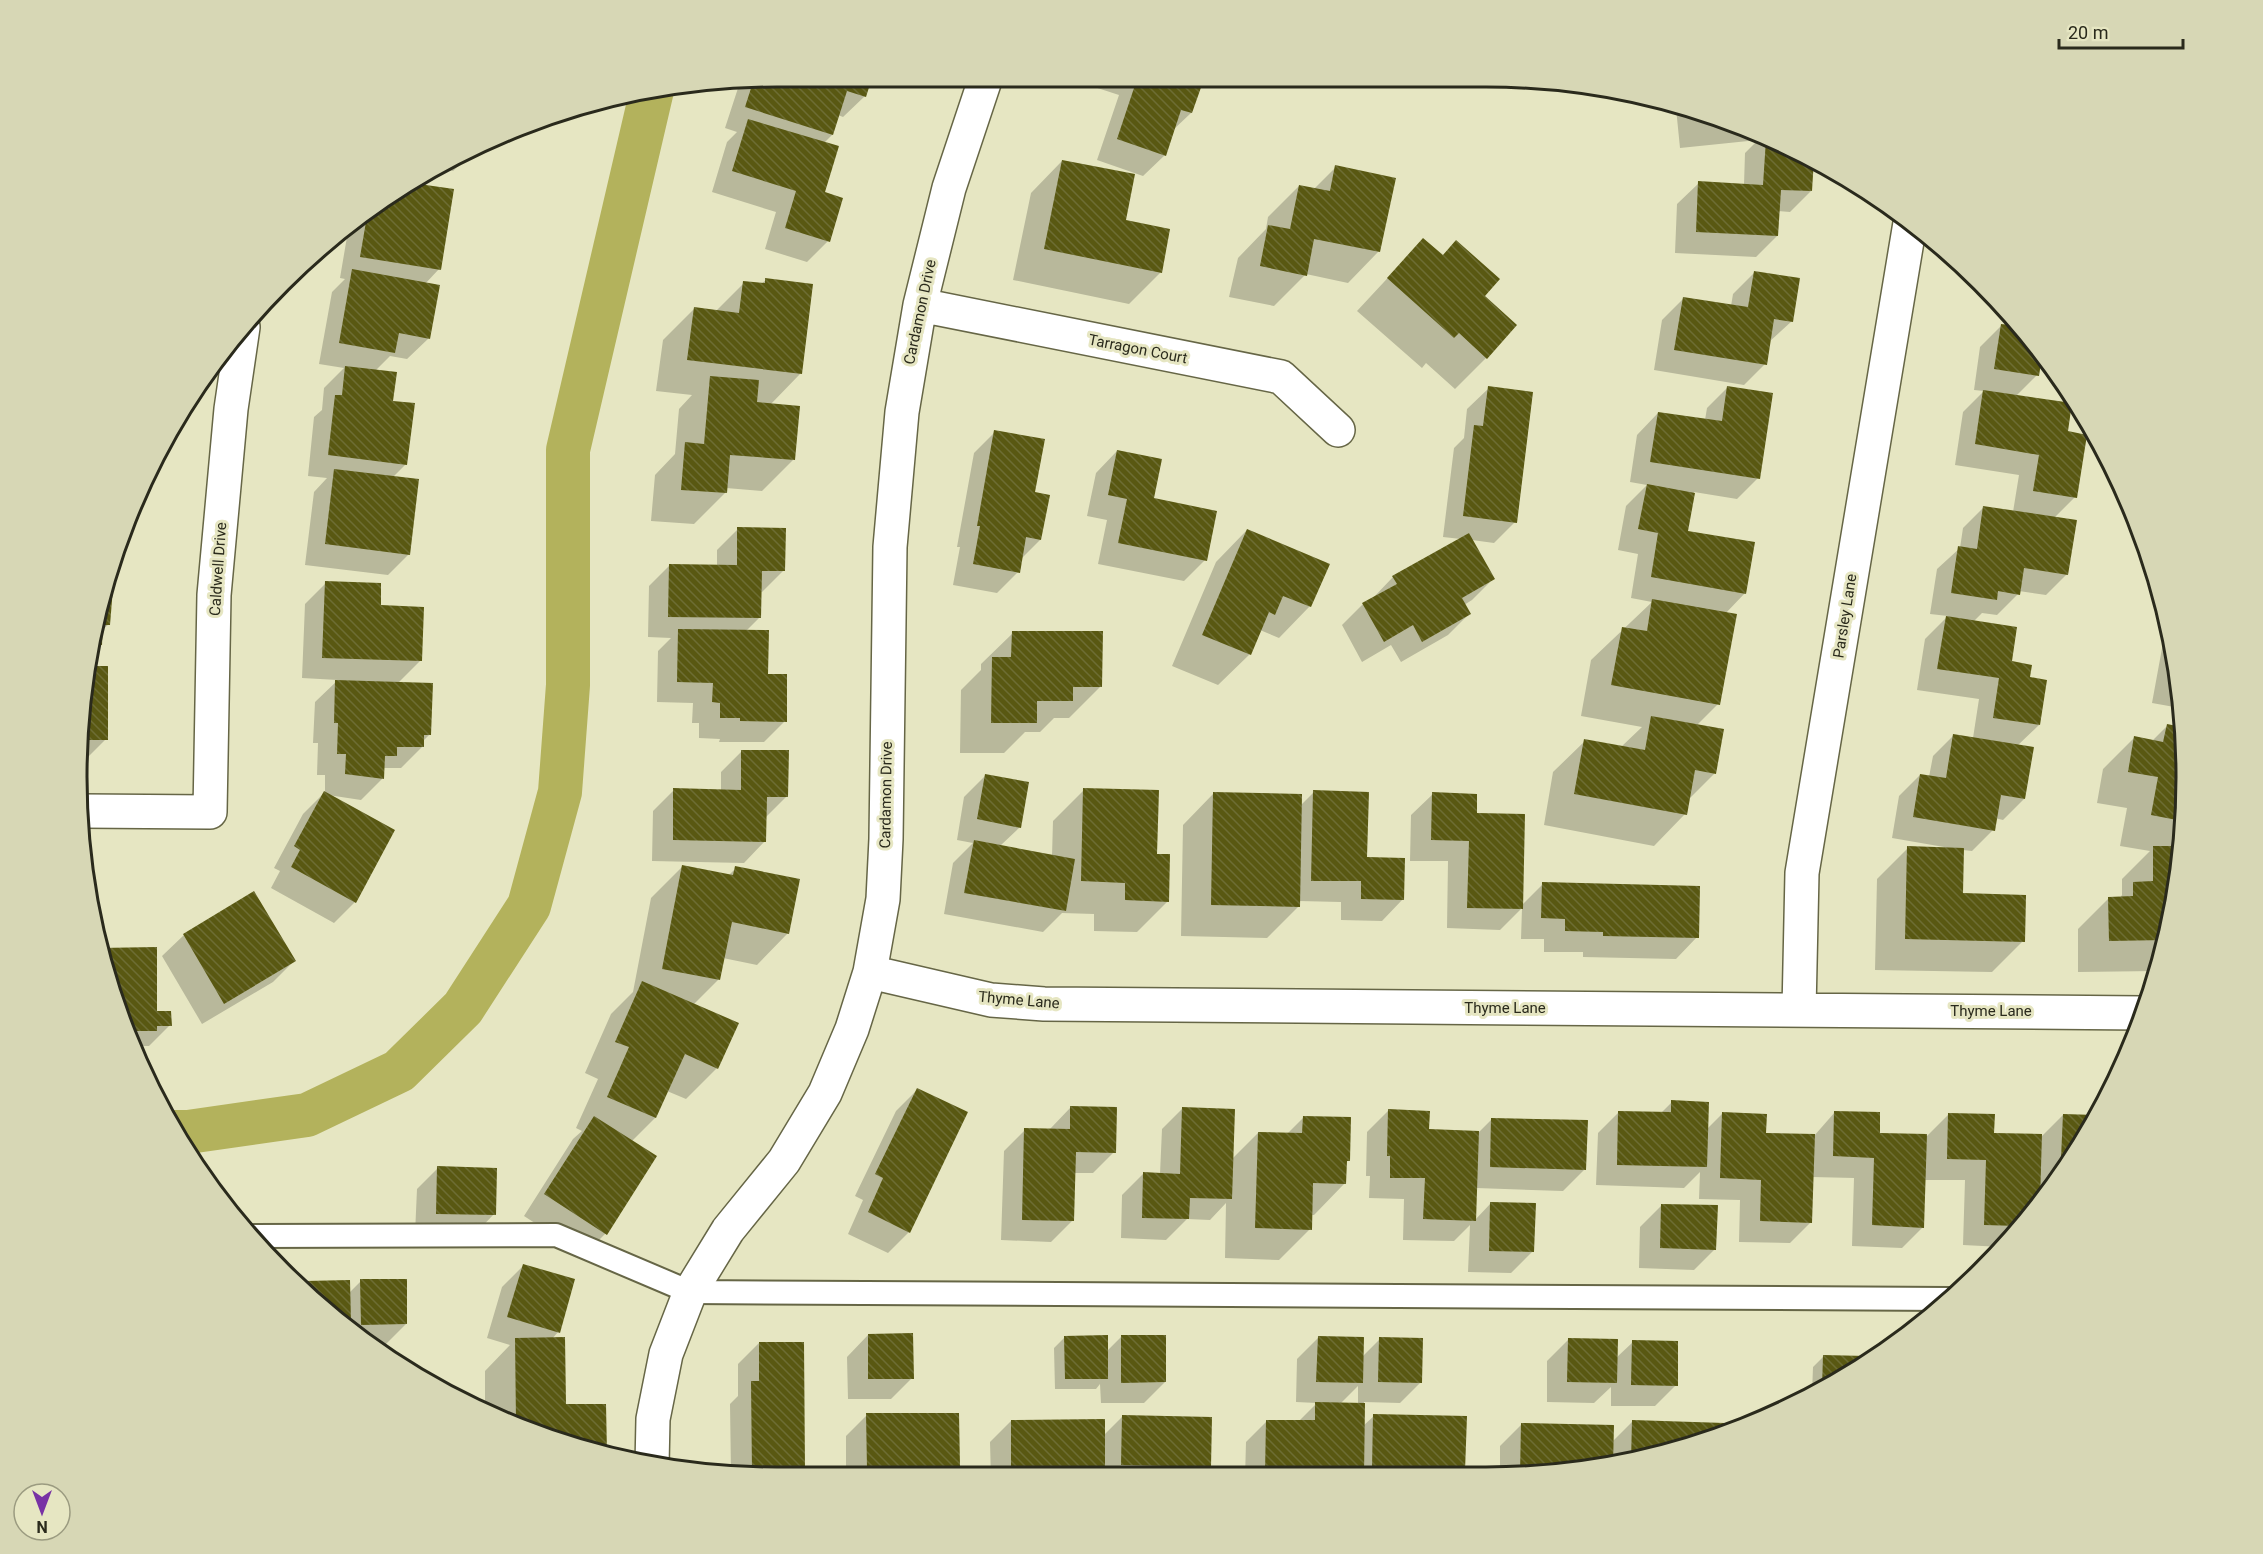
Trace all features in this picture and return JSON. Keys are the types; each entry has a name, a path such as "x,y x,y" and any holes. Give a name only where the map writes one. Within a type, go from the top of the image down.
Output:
{"street":[{"name":"Cardamon Drive","path":"652,1456 653,1419 666,1354 690,1292 728,1230 784,1161 825,1093 852,1029 870,972 883,899 886,839 890,547 902,412 920,305 948,188 983,87"},
{"name":"Parsley Lane","path":"1799,1010 1802,873 1909,232"},
{"name":"Tarragon Court","path":"920,305 1281,377 1338,430"},
{"name":"Caldwell Drive","path":"88,811 210,812 214,595 231,409 241,344"},
{"name":"Thyme Lane","path":"870,972 991,1000 1044,1004 2134,1013"}],"lane":[{"path":"262,1236 556,1235 690,1292 1937,1299"}],"building":[{"path":"869,87 866,97 847,91 833,135 745,107 751,88"},
{"path":"1134,87 1201,87 1192,113 1181,110 1166,156 1117,139"},
{"path":"748,119 839,146 825,192 843,198 830,242 785,228 796,191 732,171"},
{"path":"1765,147 1813,170 1812,191 1781,190 1778,236 1696,232 1698,181 1763,185"},
{"path":"1062,160 1135,174 1126,220 1170,229 1162,273 1044,249"},
{"path":"1335,165 1396,178 1380,252 1314,239 1307,276 1260,266 1268,225 1290,229 1299,185 1330,191"},
{"path":"423,185 454,189 441,270 360,257 366,224 394,203"},
{"path":"1423,238 1443,255 1456,240 1500,279 1485,296 1517,325 1487,359 1459,333 1454,338 1387,278"},
{"path":"352,269 440,285 430,339 399,333 395,353 339,343"},
{"path":"1754,271 1800,278 1793,322 1774,319 1767,365 1674,350 1683,297 1748,307"},
{"path":"765,278 813,284 802,374 687,360 694,307 739,313 743,281 765,283"},
{"path":"2001,324 2007,325 2040,367 2039,376 1994,369"},
{"path":"345,366 397,372 393,401 415,403 407,465 328,455 335,395 342,395"},
{"path":"710,376 759,380 757,402 800,406 795,460 730,455 727,493 681,490 685,442 704,444"},
{"path":"1488,386 1533,392 1517,523 1463,516 1474,425 1483,426"},
{"path":"1727,386 1773,393 1760,479 1650,462 1658,412 1722,421"},
{"path":"1983,390 2065,402 2071,411 2068,431 2085,435 2087,437 2077,498 2033,491 2039,455 1975,444"},
{"path":"994,430 1045,439 1035,492 1050,495 1041,540 1026,537 1020,573 973,564 980,526 977,526"},
{"path":"1117,450 1162,459 1154,498 1217,511 1207,561 1118,543 1127,499 1108,495"},
{"path":"334,469 419,479 410,555 325,544"},
{"path":"1647,484 1695,493 1688,531 1755,542 1746,594 1651,577 1658,533 1638,529"},
{"path":"1983,506 2077,520 2068,575 2024,568 2020,595 1998,591 1997,600 1951,593 1958,546 1977,549"},
{"path":"737,527 786,528 785,571 762,571 761,618 668,617 669,564 737,565"},
{"path":"1247,529 1330,564 1311,607 1283,596 1275,615 1269,612 1251,655 1202,635"},
{"path":"1469,533 1495,579 1462,598 1471,614 1422,642 1413,625 1384,642 1362,603 1397,584 1392,576"},
{"path":"325,581 381,583 381,605 424,607 422,661 322,658"},
{"path":"113,592 110,625 104,625"},
{"path":"1652,599 1737,614 1720,705 1611,685 1622,627 1647,631"},
{"path":"1946,616 2017,627 2012,661 2032,665 2030,677 2047,680 2040,725 1993,718 1999,678 1937,669"},
{"path":"678,629 769,630 768,674 787,674 787,722 740,721 740,718 720,718 720,703 712,702 713,683 677,682"},
{"path":"1012,631 1103,631 1102,687 1073,687 1073,701 1037,701 1037,723 991,723 992,657 1011,657"},
{"path":"96,666 108,666 108,740 88,740"},
{"path":"335,680 433,683 431,735 424,735 424,747 397,747 397,756 385,756 384,779 345,774 346,754 337,754 338,723 334,723"},
{"path":"1651,716 1724,729 1716,774 1695,770 1687,815 1574,794 1584,739 1645,750"},
{"path":"2167,724 2174,725 2175,820 2151,815 2158,777 2128,772 2134,736 2163,742"},
{"path":"1953,734 2034,747 2025,799 2001,795 1995,831 1913,817 1920,774 1946,778"},
{"path":"741,750 789,750 788,797 767,797 766,842 673,840 673,788 741,790"},
{"path":"985,774 1029,782 1021,828 977,819"},
{"path":"1083,788 1159,790 1157,854 1170,854 1169,902 1125,900 1125,883 1081,881"},
{"path":"1313,790 1369,792 1367,857 1405,858 1404,900 1361,899 1361,881 1311,881"},
{"path":"324,791 395,830 356,903 291,867 300,850 294,846"},
{"path":"1213,792 1302,794 1300,907 1211,905"},
{"path":"1432,792 1477,794 1477,813 1525,814 1523,909 1467,908 1469,841 1431,840"},
{"path":"974,840 1075,859 1066,911 964,893"},
{"path":"1907,846 1964,848 1963,893 2026,895 2025,942 1905,939"},
{"path":"2153,846 2172,846 2163,912 2156,940 2109,941 2108,897 2133,896 2133,882 2153,881"},
{"path":"682,865 733,875 735,866 800,879 789,934 732,922 720,980 662,969"},
{"path":"1542,882 1700,886 1699,938 1603,936 1603,932 1565,931 1565,919 1541,918"},
{"path":"254,891 296,961 224,1004 183,934"},
{"path":"157,947 157,1011 171,1011 172,1026 157,1026 157,1031 136,1031 109,948"},
{"path":"642,981 739,1023 718,1069 685,1054 656,1118 607,1097 629,1047 615,1042"},
{"path":"917,1088 968,1112 910,1233 868,1212 883,1178 875,1174"},
{"path":"1671,1100 1709,1102 1707,1167 1617,1165 1618,1111 1671,1112"},
{"path":"1070,1106 1117,1107 1116,1153 1076,1152 1074,1221 1022,1220 1024,1128 1070,1129"},
{"path":"1182,1107 1235,1109 1232,1199 1190,1198 1189,1219 1142,1218 1143,1172 1180,1174"},
{"path":"1388,1109 1430,1111 1429,1129 1479,1131 1476,1221 1423,1219 1425,1178 1390,1178 1390,1156 1387,1156"},
{"path":"1834,1111 1880,1112 1880,1133 1927,1134 1924,1228 1872,1225 1874,1158 1833,1156"},
{"path":"1722,1112 1767,1114 1766,1133 1815,1134 1812,1223 1760,1221 1761,1180 1720,1178"},
{"path":"1948,1113 1995,1114 1994,1133 2042,1134 2040,1187 2010,1226 1984,1225 1986,1160 1947,1159"},
{"path":"2063,1114 2088,1115 2084,1122 2061,1158"},
{"path":"594,1116 657,1156 607,1235 544,1194"},
{"path":"1303,1116 1351,1117 1350,1161 1347,1161 1346,1184 1313,1183 1312,1230 1255,1228 1258,1132 1302,1133"},
{"path":"1491,1118 1588,1120 1586,1170 1490,1167"},
{"path":"437,1166 497,1168 496,1215 436,1214"},
{"path":"1490,1202 1536,1203 1534,1252 1489,1251"},
{"path":"1661,1204 1718,1205 1716,1250 1660,1248"},
{"path":"523,1264 575,1279 560,1333 507,1317"},
{"path":"360,1279 407,1279 407,1324 361,1325"},
{"path":"350,1280 351,1319 322,1296 306,1281"},
{"path":"913,1333 914,1379 868,1379 868,1334"},
{"path":"1108,1335 1108,1379 1065,1379 1064,1336"},
{"path":"1121,1335 1166,1335 1166,1382 1121,1383"},
{"path":"1318,1336 1364,1337 1363,1383 1316,1382"},
{"path":"565,1337 566,1404 606,1404 607,1445 555,1430 516,1415 515,1338"},
{"path":"1379,1337 1423,1338 1422,1383 1378,1382"},
{"path":"1568,1338 1618,1339 1617,1383 1567,1382"},
{"path":"1632,1340 1678,1341 1678,1386 1631,1385"},
{"path":"759,1342 804,1342 805,1467 752,1466 751,1381 759,1381"},
{"path":"1823,1355 1861,1356 1831,1375 1822,1380"},
{"path":"1315,1402 1365,1403 1364,1467 1265,1467 1266,1420 1315,1420"},
{"path":"866,1413 959,1413 960,1467 867,1467"},
{"path":"1373,1414 1467,1416 1465,1467 1372,1467"},
{"path":"1122,1415 1212,1417 1211,1467 1121,1465"},
{"path":"1105,1419 1105,1467 1011,1467 1011,1420"},
{"path":"1632,1420 1725,1423 1708,1430 1631,1451"},
{"path":"1521,1423 1614,1425 1613,1455 1520,1466"}],"waterway":[{"path":"185,1132 307,1115 399,1071 463,1008 529,906 560,792 568,685 568,450 650,99"}]}
